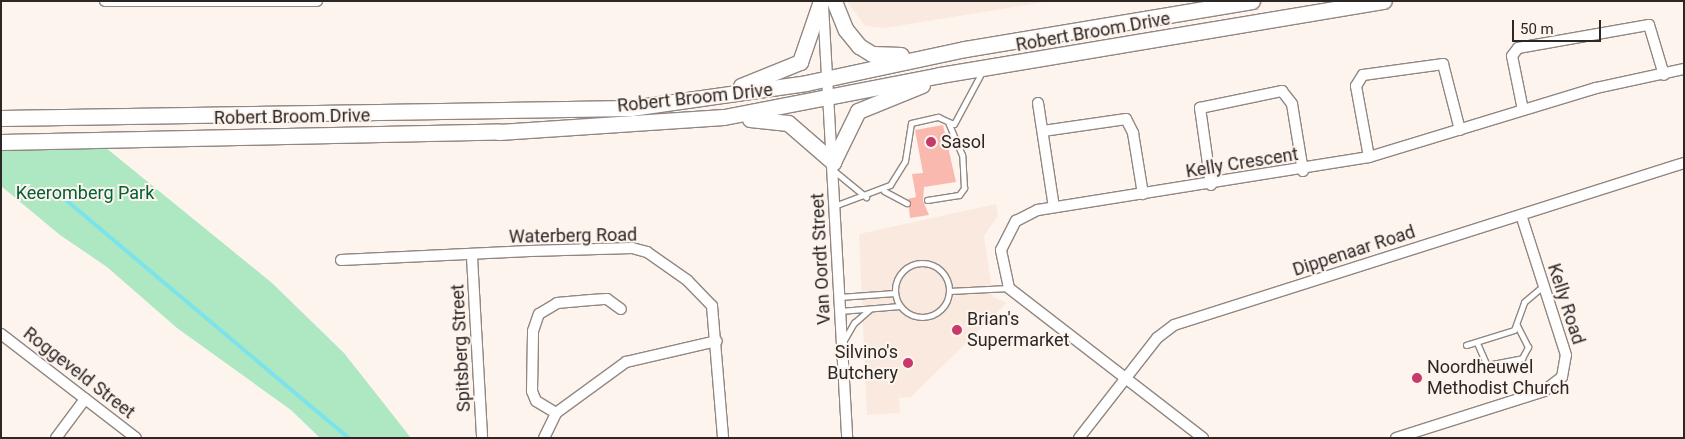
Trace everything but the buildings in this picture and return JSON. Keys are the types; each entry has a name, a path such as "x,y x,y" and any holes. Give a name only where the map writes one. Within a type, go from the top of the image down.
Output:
{"street":[{"path":"105,1 317,1"},
{"path":"701,99 798,64 822,1"},
{"name":"Van Oordt Street","path":"822,1 833,166 847,438"},
{"path":"834,1 852,39 872,54 965,49"},
{"name":"Robert Broom Drive","path":"1,118 578,110 701,99 827,78 965,49 1252,1"},
{"name":"Robert Broom Drive","path":"1,142 499,132 724,117 828,100 940,75 983,70 1384,1"},
{"path":"1523,110 1512,56 1518,48 1649,25 1664,75"},
{"path":"1369,157 1356,82 1364,76 1443,64 1460,130"},
{"name":"Kelly Crescent","path":"1009,288 1001,261 1006,234 1026,215 1054,207 1211,185 1369,157 1596,88 1664,75 1684,69"},
{"path":"724,117 788,123 833,166 858,111 940,75"},
{"path":"1211,185 1200,108 1282,91 1292,104 1304,170"},
{"path":"1038,103 1054,207"},
{"path":"1043,131 1126,118 1133,133 1144,194"},
{"name":"Dippenaar Road","path":"1079,438 1157,338 1174,325 1684,163"},
{"name":"Kelly Road","path":"1396,438 1544,391 1562,377 1566,355 1521,216"},
{"name":"Waterberg Road","path":"342,260 472,257 640,249 671,266 709,302 717,341 723,438"},
{"name":"Spitsberg Street","path":"472,257 482,438"},
{"path":"1009,288 1203,438"},
{"path":"556,413 536,401 532,391 533,331 539,314 549,305 607,299 621,309"},
{"name":"Roggeveld Street","path":"1,334 136,438"},
{"path":"544,438 556,413 626,362 717,341"},
{"path":"56,438 85,399"}],"lane":[{"path":"949,124 955,124 983,70"},
{"path":"834,206 884,190 905,162 911,123 939,117 949,124 962,155 964,188 959,195 927,200"},
{"path":"833,166 866,197"},
{"path":"884,190 908,203"},
{"path":"924,263 939,269 949,291 944,307 930,316 914,316 900,306 895,294 901,273 924,263"},
{"path":"1466,345 1509,334 1517,325 1524,302 1543,286"},
{"path":"949,291 1009,288"},
{"path":"839,297 895,294"},
{"path":"840,311 900,306"},
{"path":"842,346 851,327 871,309"},
{"path":"1477,343 1487,365 1522,358 1528,347 1517,325"}],"shaded area":[{"path":"847,1 1051,1 885,28 865,26"},
{"path":"996,204 998,216 984,236 993,297 1007,303 911,397 899,398 900,413 867,415 859,234"}],"green space":[{"name":"Keeromberg Park","path":"100,143 272,283 344,353 411,438 320,438 291,410 177,328 107,267 60,235 1,186 1,144"}],"waterway":[{"path":"66,200 349,438"}],"place":[{"name":"Sasol","path":"931,142"},
{"name":"Brian's Supermarket","path":"957,330"},
{"name":"Silvino's Butchery","path":"908,363"},
{"name":"Noordheuwel Methodist Church","path":"1417,378"}]}
